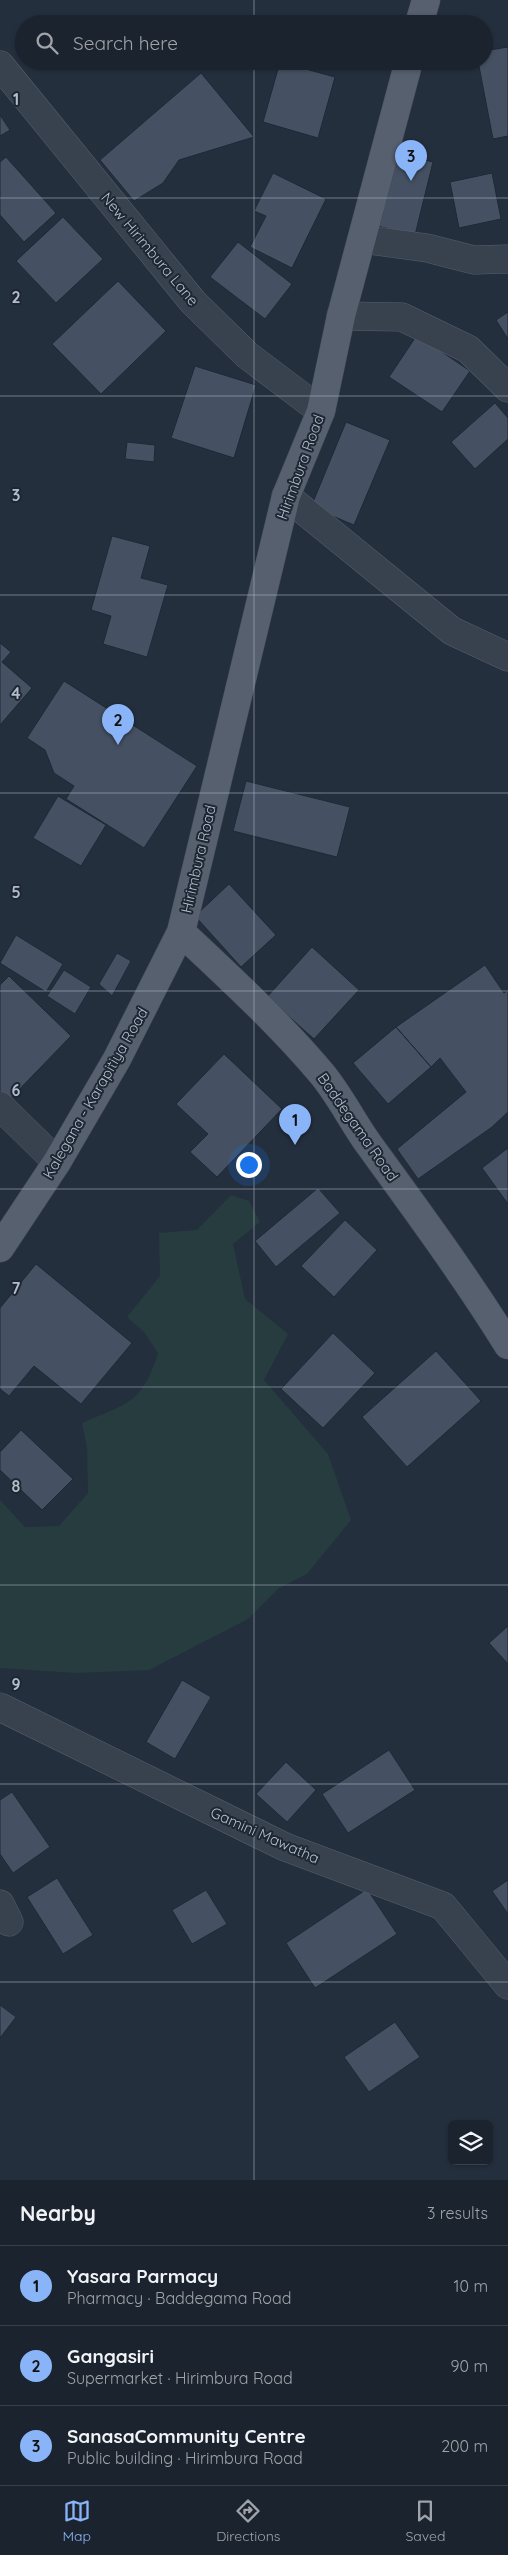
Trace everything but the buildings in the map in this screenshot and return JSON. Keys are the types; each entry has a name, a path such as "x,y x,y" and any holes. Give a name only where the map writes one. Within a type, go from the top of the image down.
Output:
{"main road":[{"path":"422,15 426,0"},
{"name":"Hirimbura Road","path":"181,932 286,496 321,411 341,316 407,70"},
{"name":"Kalegana - Karapitiya Road","path":"0,1248 57,1162 117,1059 181,932"},
{"name":"Baddegama Road","path":"181,932 252,998 323,1075 369,1144 474,1291 508,1345"}],"street":[{"name":"New Hirimbura Lane","path":"0,66 193,302 247,355 321,411"},
{"path":"362,239 427,248 474,260 508,258"},
{"path":"341,316 402,317 468,349 508,388"},
{"path":"286,496 452,631 508,657"},
{"path":"0,1106 57,1162"},
{"name":"Gamini Mawatha","path":"0,1707 285,1847 443,1906 508,1985"}],"green space":[{"path":"231,1195 249,1201 260,1222 233,1244 245,1299 288,1334 264,1380 328,1454 351,1520 307,1574 279,1588 248,1619 149,1670 75,1673 0,1668 0,1500 25,1527 59,1526 88,1493 87,1447 82,1423 122,1406 131,1400 146,1383 158,1353 144,1332 127,1317 160,1276 159,1233 197,1230"}],"place":[{"name":"SanasaCommunity Centre","path":"411,181"},
{"name":"Gangasiri","path":"118,745"},
{"name":"Yasara Parmacy","path":"295,1145"}]}
